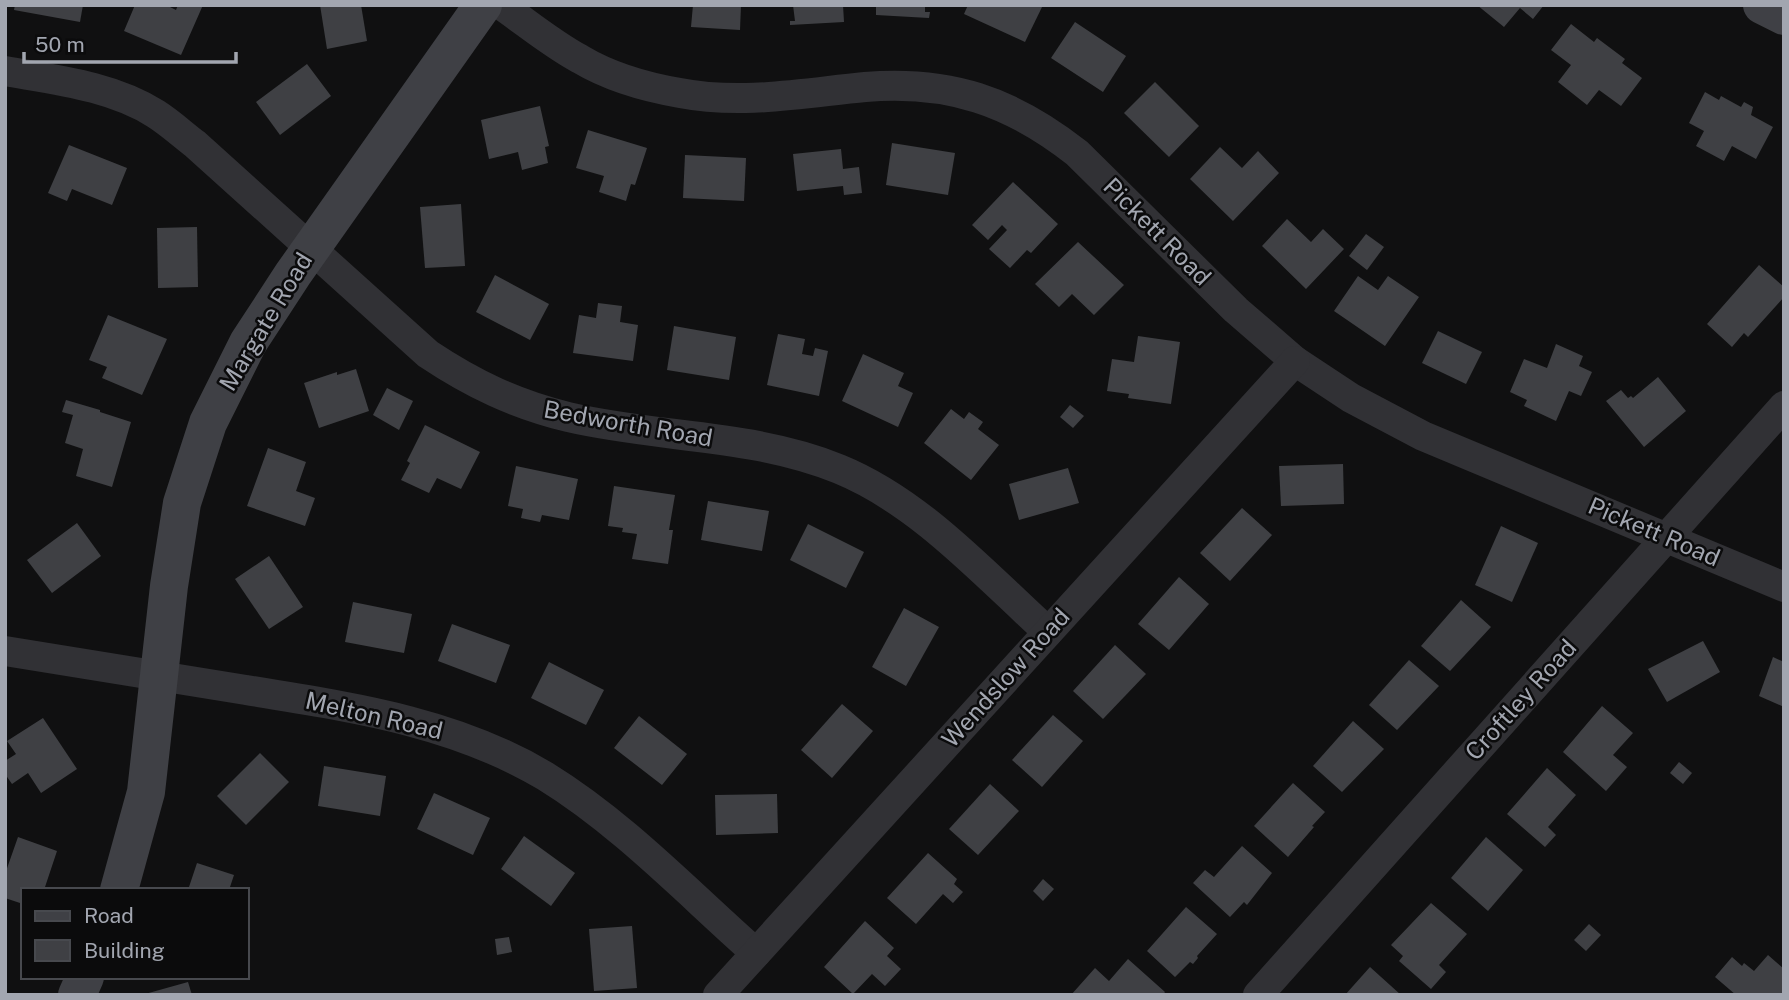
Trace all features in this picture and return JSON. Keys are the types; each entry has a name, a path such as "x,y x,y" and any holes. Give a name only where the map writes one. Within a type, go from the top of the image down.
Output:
{"street":[{"name":"Margate Road","path":"120,888 146,792 169,586 182,503 208,423 248,343 311,247 483,5"},
{"name":"Pickett Road","path":"501,5 579,59 612,74 671,92 720,98 760,99 865,87 924,86 990,101 1020,114 1052,133 1077,153 1236,310 1294,361 1351,398 1423,436 1784,587"},
{"path":"1762,5 1784,16"},
{"name":"Bedworth Road","path":"5,71 75,83 120,97 155,113 195,144 428,354 497,395 571,418 766,448 839,469 871,483 926,521 1048,632"},
{"name":"Wendslow Road","path":"718,995 1294,361"},
{"name":"Croftley Road","path":"1258,995 1784,406"},
{"name":"Melton Road","path":"5,651 357,708 430,725 488,748 543,776 601,815 756,953"},
{"path":"77,995 84,979"}],"building":[{"path":"15,5 83,5 80,22 14,10"},
{"path":"135,5 166,5 176,10 178,5 203,5 181,55 124,31"},
{"path":"320,5 361,5 367,41 327,49"},
{"path":"693,5 741,5 740,30 691,27"},
{"path":"793,5 843,5 844,22 790,25 790,21 795,21"},
{"path":"876,5 925,5 925,12 930,12 929,18 876,15"},
{"path":"968,5 1043,5 1025,42 964,14"},
{"path":"1477,5 1544,5 1533,19 1520,8 1504,27"},
{"path":"1075,22 1126,56 1103,92 1051,58"},
{"path":"1571,24 1594,42 1597,38 1625,59 1622,63 1642,78 1621,106 1599,90 1587,105 1558,82 1571,65 1551,50"},
{"path":"307,64 331,96 280,135 256,102"},
{"path":"1155,82 1199,126 1169,157 1124,113"},
{"path":"1705,92 1719,100 1721,96 1741,107 1744,102 1753,107 1751,115 1773,127 1756,159 1732,146 1724,161 1696,146 1704,131 1689,123"},
{"path":"540,106 549,146 545,147 548,163 522,170 518,152 489,159 481,120"},
{"path":"588,130 647,148 635,185 631,184 626,201 599,192 604,176 576,168"},
{"path":"892,143 955,153 948,195 886,185"},
{"path":"69,145 127,168 112,205 72,189 67,201 48,193"},
{"path":"1220,147 1242,168 1258,151 1279,173 1233,221 1190,179"},
{"path":"841,149 843,169 859,167 862,193 844,195 843,186 797,191 793,154"},
{"path":"685,155 746,158 744,201 683,198"},
{"path":"1013,182 1058,224 1031,253 1027,250 1010,268 989,249 1007,230 1002,225 988,240 972,225"},
{"path":"461,204 465,266 425,268 420,207"},
{"path":"1287,219 1311,242 1323,229 1344,249 1306,289 1262,246"},
{"path":"197,227 198,287 158,288 157,228"},
{"path":"1366,234 1384,247 1367,270 1349,256"},
{"path":"1078,242 1124,285 1094,315 1072,294 1059,307 1035,284"},
{"path":"1759,265 1784,287 1784,297 1748,337 1744,333 1732,347 1707,324"},
{"path":"495,275 549,304 530,340 476,312"},
{"path":"1358,276 1378,290 1388,276 1419,297 1385,346 1334,311"},
{"path":"598,303 622,306 620,322 638,325 633,361 573,353 579,315 596,318"},
{"path":"108,315 167,339 142,395 102,378 107,367 89,360"},
{"path":"674,326 736,337 729,380 667,370"},
{"path":"1438,331 1482,352 1466,384 1422,363"},
{"path":"778,334 805,339 802,354 813,356 815,348 828,351 819,396 767,385"},
{"path":"1138,336 1180,342 1171,404 1128,398 1129,394 1107,391 1112,359 1134,362"},
{"path":"1556,344 1583,356 1579,366 1592,372 1581,396 1569,391 1556,421 1524,406 1527,400 1510,392 1524,359 1547,368"},
{"path":"863,354 904,373 898,386 913,393 898,427 842,401"},
{"path":"356,369 369,411 319,428 304,383"},
{"path":"1658,377 1686,411 1644,447 1606,401 1621,390 1628,398 1633,398"},
{"path":"387,388 413,401 399,430 373,415"},
{"path":"66,400 131,422 112,487 76,476 83,449 65,443 73,415 62,412"},
{"path":"1070,405 1084,416 1073,428 1060,417"},
{"path":"951,409 964,419 969,412 983,422 978,429 999,445 971,480 924,443"},
{"path":"425,425 480,452 461,489 437,478 429,493 401,480"},
{"path":"268,448 306,462 296,491 315,498 305,526 247,506"},
{"path":"1343,464 1344,504 1281,506 1279,466"},
{"path":"516,466 578,479 569,520 542,515 540,522 521,518 523,509 508,506"},
{"path":"1068,468 1079,503 1019,520 1009,484"},
{"path":"614,486 675,495 669,530 673,530 668,564 632,559 637,534 608,526"},
{"path":"708,501 769,511 762,551 701,540"},
{"path":"1242,508 1272,535 1230,581 1200,553"},
{"path":"77,523 101,556 52,593 27,560"},
{"path":"808,524 864,552 846,588 790,560"},
{"path":"1501,526 1538,543 1512,602 1475,585"},
{"path":"269,556 303,607 269,629 235,579"},
{"path":"1179,577 1209,604 1169,650 1138,624"},
{"path":"1461,600 1491,627 1450,671 1421,646"},
{"path":"353,602 412,614 404,653 345,642"},
{"path":"904,608 939,627 906,686 872,667"},
{"path":"452,624 510,645 496,683 438,661"},
{"path":"1703,641 1720,672 1667,702 1648,669"},
{"path":"1115,645 1146,674 1103,719 1073,691"},
{"path":"1773,657 1784,662 1784,707 1759,696"},
{"path":"1409,660 1439,686 1397,730 1369,705"},
{"path":"549,662 604,690 586,725 531,698"},
{"path":"842,704 873,731 832,778 801,750"},
{"path":"1602,706 1633,733 1613,755 1627,767 1606,791 1563,752"},
{"path":"1053,715 1083,741 1042,787 1012,760"},
{"path":"639,716 687,754 662,785 614,748"},
{"path":"43,718 77,769 41,793 28,773 12,784 5,774 5,761 16,754 7,741"},
{"path":"1353,721 1384,749 1342,792 1313,766"},
{"path":"260,753 289,782 246,825 217,796"},
{"path":"1679,762 1692,773 1683,784 1670,773"},
{"path":"324,766 386,776 380,816 318,806"},
{"path":"1547,768 1576,795 1548,827 1556,835 1545,847 1507,814"},
{"path":"1293,783 1325,812 1288,857 1254,826"},
{"path":"990,784 1019,811 978,855 949,829"},
{"path":"434,793 490,818 473,855 417,829"},
{"path":"777,794 778,833 716,835 715,795"},
{"path":"524,836 575,873 551,906 501,869"},
{"path":"18,837 57,851 45,888 21,888 21,903 5,898 5,874"},
{"path":"1486,837 1523,870 1488,911 1451,878"},
{"path":"1242,846 1272,873 1247,905 1244,902 1230,917 1193,883 1205,870 1214,877"},
{"path":"928,853 957,879 954,884 963,892 953,903 943,894 916,924 887,898"},
{"path":"197,863 234,875 230,888 189,888"},
{"path":"1043,879 1054,889 1043,901 1033,891"},
{"path":"1431,903 1467,934 1439,965 1446,972 1431,989 1399,961 1403,956 1391,945"},
{"path":"1186,907 1217,934 1193,964 1190,962 1175,977 1147,951"},
{"path":"865,921 894,948 887,956 901,969 885,986 872,974 853,994 824,967"},
{"path":"1589,924 1601,935 1586,951 1574,940"},
{"path":"632,926 637,988 594,991 589,929"},
{"path":"509,937 512,952 497,955 495,939"},
{"path":"1768,955 1784,969 1784,995 1736,995 1715,977 1732,957 1742,966 1744,963 1754,971"},
{"path":"1128,959 1165,992 1163,995 1071,995 1095,968 1109,981"},
{"path":"1370,967 1401,995 1345,995"},
{"path":"188,982 192,995 145,995 145,994"}]}
